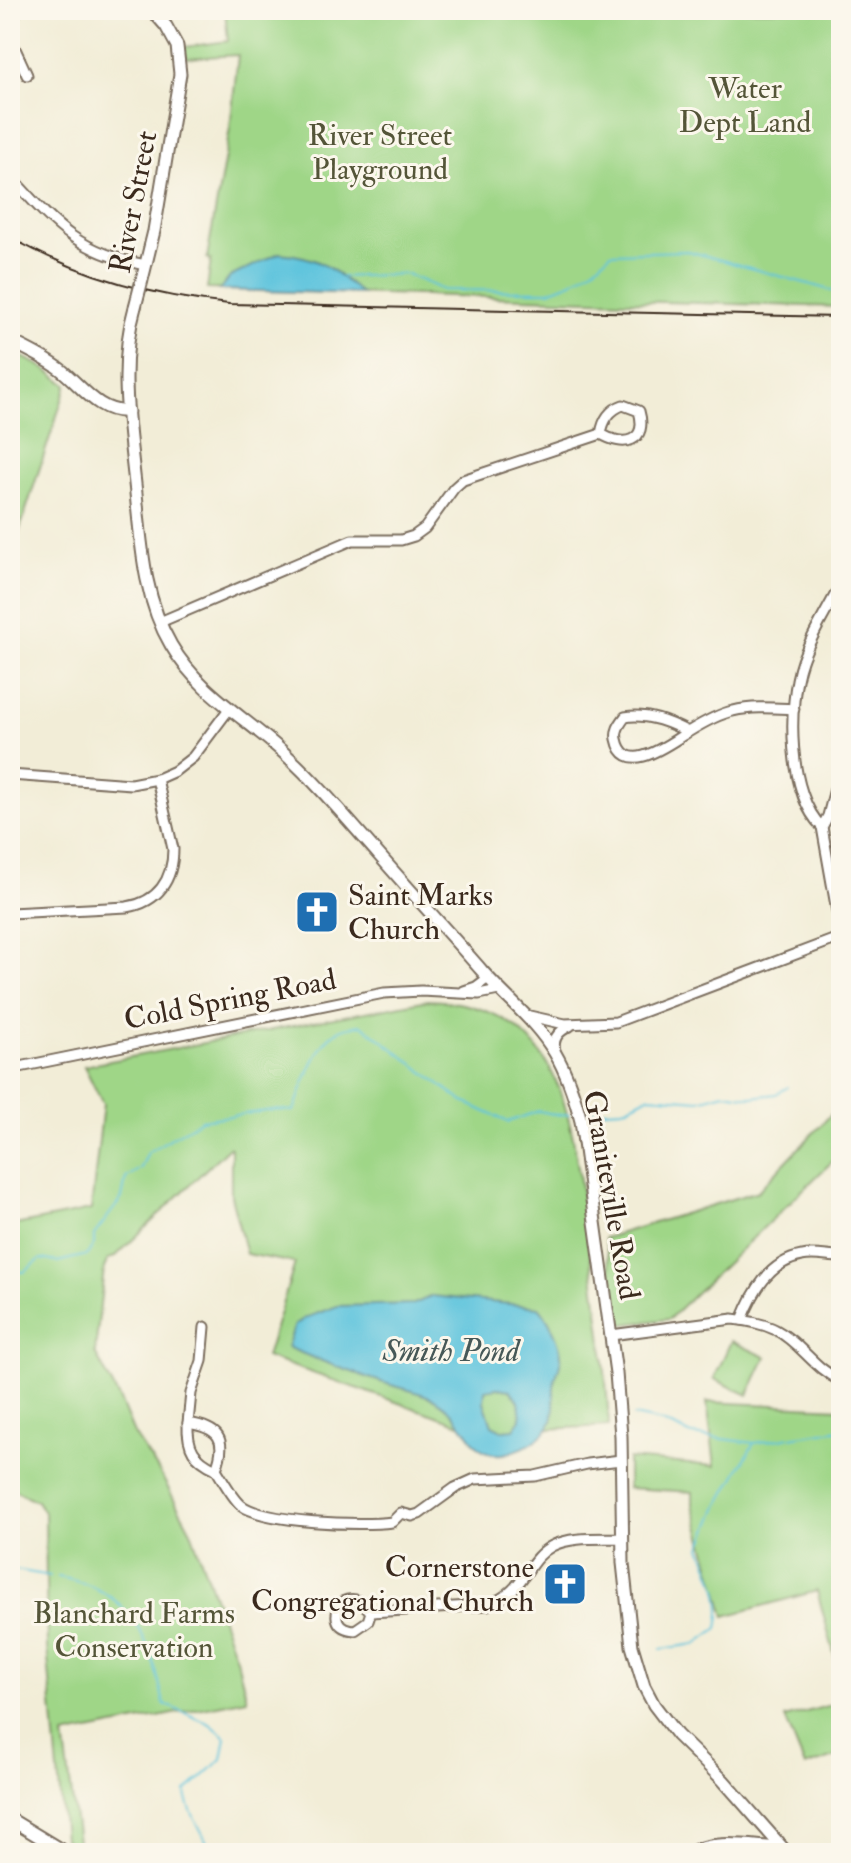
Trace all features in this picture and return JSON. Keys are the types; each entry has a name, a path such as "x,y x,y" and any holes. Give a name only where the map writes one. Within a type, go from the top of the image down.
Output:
{"main road":[{"name":"River Street","path":"128,411 126,355 154,231 180,74 177,46 152,10"},
{"path":"10,341 58,368 100,404 117,411 128,411"},
{"name":"Graniteville Road","path":"128,411 146,577 171,645 187,668 229,709 300,768 488,978 525,1015 556,1054 570,1084 581,1121 611,1335 621,1460 622,1538 632,1646 644,1686 654,1705 677,1735 723,1780 784,1850"},
{"path":"10,1819 66,1853"}],"street":[{"path":"10,13 20,10"},
{"path":"10,38 27,75"},
{"path":"10,176 76,241 106,255 146,265"},
{"path":"160,622 352,540 401,540 414,536 425,528 463,480 601,434 620,442 632,440 638,436 643,425 639,411 623,405 616,407 606,416 601,434"},
{"path":"525,1015 576,1024 616,1022 841,936 822,827 812,817 798,779 794,709 802,660 841,589"},
{"path":"10,775 131,784 157,779 175,771 193,757 229,709"},
{"path":"688,732 666,722 634,715 625,717 616,734 625,754 638,757 651,754 731,711 794,709"},
{"path":"822,827 828,816 841,766"},
{"path":"10,913 139,906 158,894 172,870 173,849 157,779"},
{"name":"Cold Spring Road","path":"460,992 476,987 488,978"},
{"name":"Cold Spring Road","path":"10,1069 384,993 479,994 499,990"},
{"path":"556,1054 555,1037 576,1024"},
{"path":"742,1320 758,1286 781,1264 803,1255 841,1257"},
{"path":"611,1335 742,1320 777,1331 791,1340 822,1371 841,1381"},
{"path":"205,1327 202,1361 191,1393 188,1423 192,1452 200,1461 216,1469 238,1503 262,1515 379,1524 392,1522 401,1513 419,1514 455,1488 475,1479 535,1476 621,1460"},
{"path":"188,1423 205,1426 218,1434 221,1444 216,1469"},
{"path":"371,1612 487,1605 514,1590 544,1551 551,1547 569,1541 622,1538"},
{"path":"688,1853 698,1847 717,1844 784,1850"}],"green space":[{"path":"225,10 841,10 841,307 207,289 211,260 207,258 230,128 238,55 186,58 184,47 228,41"},
{"path":"10,351 41,366 67,385 10,559"},
{"name":"Blanchard Farms Conservation","path":"428,1000 475,1007 511,1024 537,1049 556,1080 576,1156 601,1332 609,1426 483,1432 266,1357 295,1263 246,1254 231,1196 229,1147 115,1257 108,1259 104,1268 95,1353 134,1434 160,1473 191,1531 238,1664 247,1699 64,1736 79,1849 64,1839 47,1647 45,1514 37,1501 10,1488 10,1226 91,1210 103,1104 84,1066"},
{"path":"841,1104 841,1153 669,1319 618,1325 605,1238 758,1191"},
{"path":"731,1341 766,1357 748,1395 714,1379"},
{"path":"707,1402 841,1408 841,1679 817,1591 725,1616 693,1505 693,1492 628,1488 628,1459 715,1466"},
{"path":"841,1702 841,1755 805,1767 785,1718"}],"water":[{"path":"279,253 306,257 325,265 362,294 220,290 230,277"},
{"name":"Smith Pond","path":"432,1296 539,1307 553,1330 561,1356 554,1386 554,1414 540,1438 511,1452 496,1454 484,1451 449,1410 436,1400 287,1347 295,1325 337,1306 414,1304","holes":["485,1390 510,1390 519,1401 521,1419 514,1429 502,1430 492,1425 484,1402"]}],"waterway":[{"path":"342,277 406,274 443,290 549,291 572,282 611,253 688,251 841,293"},
{"path":"10,321 14,337"},
{"path":"10,409 18,351"},
{"path":"10,1272 24,1272 41,1259 57,1262 87,1255 94,1244 94,1235 122,1198 126,1178 141,1168 148,1152 201,1120 274,1110 294,1111 318,1053 333,1034 347,1027 362,1025 462,1101 508,1122 539,1111 569,1114"},
{"path":"588,1111 623,1109 649,1096 699,1100 725,1093 752,1097 776,1094 788,1087"},
{"path":"634,1416 662,1422 692,1435 754,1443 841,1429"},
{"path":"661,1649 696,1644 718,1628 719,1597 701,1547 717,1508 754,1443"},
{"path":"10,1569 50,1576"},
{"path":"58,1577 83,1583 120,1605 134,1620 144,1638 164,1704 210,1724 226,1737 222,1759 186,1792 211,1853"}],"railway":[{"path":"10,237 62,263 116,282 171,296 229,304 841,317"}],"place":[{"name":"Saint Marks Church","path":"317,912"},
{"name":"Cornerstone Congregational Church","path":"565,1584"}],"park label":[{"name":"Water Dept Land","path":"745,105"},
{"name":"River Street Playground","path":"380,152"}]}
